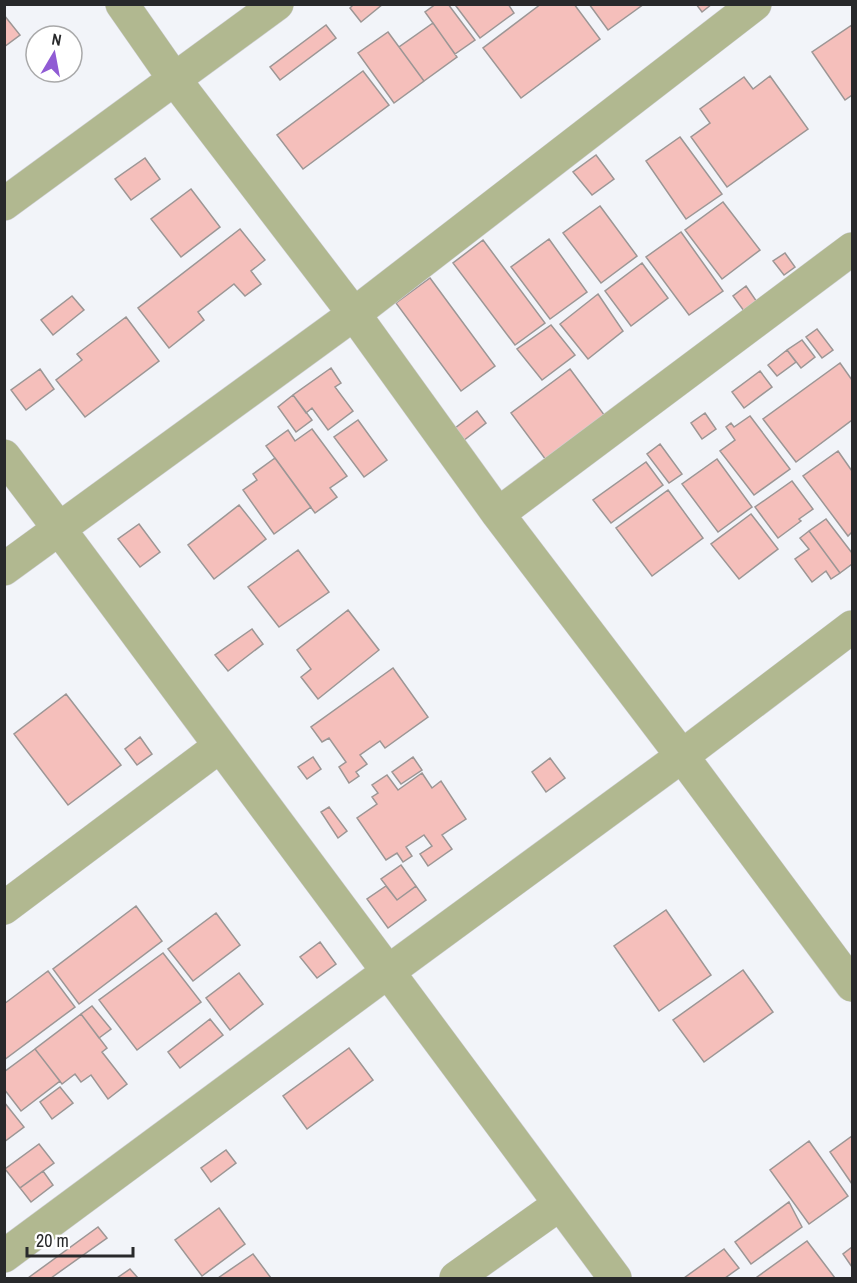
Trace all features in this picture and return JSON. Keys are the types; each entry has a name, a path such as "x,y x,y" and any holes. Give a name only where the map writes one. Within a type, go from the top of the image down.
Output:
{"street":[{"path":"122,4 175,80 354,314 498,514 682,756 847,967"},
{"path":"4,204 277,4"},
{"path":"4,569 61,530 354,314 755,4"},
{"path":"498,514 852,249"},
{"path":"4,456 615,1278"},
{"path":"4,1256 682,756 852,627"},
{"path":"4,908 220,746"},
{"path":"456,1278 560,1204"}],"building":[{"path":"354,4 383,4 361,22 350,8"},
{"path":"436,4 448,4 475,40 455,54 425,12"},
{"path":"458,4 508,4 514,13 480,38 456,6"},
{"path":"541,4 574,4 600,39 521,98 483,48"},
{"path":"589,4 644,4 608,30"},
{"path":"696,4 712,4 702,12"},
{"path":"4,15 20,35 4,47"},
{"path":"433,23 457,57 424,81 399,47"},
{"path":"326,25 336,38 280,80 270,67"},
{"path":"852,25 852,95 845,100 812,52"},
{"path":"388,32 424,81 394,103 358,53"},
{"path":"363,71 389,105 303,169 277,135"},
{"path":"770,76 808,129 727,187 691,137 710,123 700,109 744,77 753,89"},
{"path":"680,137 722,194 686,219 646,161"},
{"path":"596,155 614,179 592,195 573,172"},
{"path":"145,158 160,179 131,200 115,179"},
{"path":"191,189 220,227 181,257 151,219"},
{"path":"723,202 760,250 722,279 685,230"},
{"path":"600,206 637,256 601,283 563,233"},
{"path":"240,229 265,260 251,271 261,284 245,296 234,284 198,312 204,320 169,348 138,308"},
{"path":"681,232 723,291 689,315 646,257"},
{"path":"549,239 587,292 550,319 511,267"},
{"path":"483,240 545,323 515,345 453,263"},
{"path":"785,253 795,267 784,275 773,261"},
{"path":"642,263 668,298 631,326 605,291"},
{"path":"430,278 495,366 461,391 396,303"},
{"path":"746,286 757,302 744,311 733,296"},
{"path":"598,294 623,331 588,359 560,324"},
{"path":"72,296 84,310 53,335 41,320"},
{"path":"126,317 159,361 85,417 56,380 82,360 77,354"},
{"path":"551,325 575,355 542,380 517,349"},
{"path":"817,329 833,350 822,358 806,337"},
{"path":"802,340 815,357 801,368 787,350"},
{"path":"787,350 796,362 777,376 768,365"},
{"path":"840,363 852,380 852,420 796,462 763,419"},
{"path":"331,368 341,383 335,387 353,411 328,430 312,408 306,413 293,395"},
{"path":"40,369 54,389 26,410 11,390"},
{"path":"570,369 605,416 546,460 511,413"},
{"path":"760,371 772,387 744,408 732,392"},
{"path":"293,395 312,420 296,432 278,407"},
{"path":"477,411 486,423 463,441 454,429"},
{"path":"705,413 716,429 702,439 691,423"},
{"path":"750,416 790,469 754,495 720,451 735,440 726,427 731,423 734,427"},
{"path":"358,420 387,460 364,477 334,437"},
{"path":"312,429 347,476 330,488 337,497 315,513 266,446 288,430 295,441"},
{"path":"660,444 682,474 669,483 647,454"},
{"path":"838,451 852,471 852,532 848,536 803,476"},
{"path":"275,458 311,507 274,534 243,490 257,480 253,474"},
{"path":"717,459 752,507 718,532 682,484"},
{"path":"646,462 663,485 611,523 593,500"},
{"path":"792,481 813,509 778,538 755,507"},
{"path":"668,490 703,538 652,576 616,528"},
{"path":"239,505 266,539 214,579 188,545"},
{"path":"751,514 778,549 739,579 711,544"},
{"path":"826,519 852,553 852,564 840,573 809,531"},
{"path":"139,524 160,552 140,567 118,539"},
{"path":"809,531 840,573 831,579 826,571 812,582 795,559 809,549 800,538"},
{"path":"298,550 329,592 279,627 248,587"},
{"path":"348,610 379,650 318,699 301,677 311,669 297,650"},
{"path":"252,629 263,644 228,671 215,655"},
{"path":"393,668 428,717 385,748 380,741 360,755 367,764 356,772 359,776 349,783 339,767 346,762 329,738 322,742 311,727"},
{"path":"66,694 121,765 68,805 14,734"},
{"path":"140,737 152,754 137,765 125,749"},
{"path":"313,757 321,769 307,779 298,767"},
{"path":"413,757 422,770 401,784 392,772"},
{"path":"550,758 565,778 546,792 532,772"},
{"path":"422,773 432,788 441,781 466,819 442,835 452,849 428,866 420,854 432,846 424,835 406,847 412,856 403,862 397,853 386,860 357,818 377,804 372,797 378,793 372,785 387,775 398,790"},
{"path":"329,807 347,831 338,838 321,812"},
{"path":"401,865 416,886 397,900 381,879"},
{"path":"386,886 397,900 416,886 426,900 388,928 367,899"},
{"path":"136,906 162,941 79,1004 53,969"},
{"path":"666,910 711,975 659,1011 614,946"},
{"path":"216,913 240,945 193,981 168,949"},
{"path":"320,942 336,964 317,978 300,957"},
{"path":"163,953 201,1002 137,1050 99,1000"},
{"path":"743,970 773,1012 704,1062 673,1020"},
{"path":"48,971 75,1007 4,1060 4,1004"},
{"path":"239,973 263,1004 230,1030 206,998"},
{"path":"92,1006 111,1029 99,1038 81,1014"},
{"path":"81,1014 107,1048 102,1052 127,1084 108,1099 91,1075 81,1082 75,1074 62,1084 35,1049"},
{"path":"210,1019 223,1035 180,1068 168,1052"},
{"path":"349,1048 373,1080 307,1129 283,1096"},
{"path":"35,1049 60,1081 21,1111 4,1089 4,1072"},
{"path":"60,1087 73,1103 52,1119 40,1102"},
{"path":"4,1102 24,1127 4,1142"},
{"path":"852,1136 852,1184 830,1152"},
{"path":"809,1141 848,1196 809,1224 770,1170"},
{"path":"39,1144 54,1163 20,1188 5,1169"},
{"path":"226,1150 236,1163 211,1182 201,1168"},
{"path":"43,1171 53,1185 31,1202 20,1188"},
{"path":"789,1202 802,1227 751,1264 735,1242"},
{"path":"219,1208 245,1244 202,1276 175,1240"},
{"path":"98,1227 107,1238 51,1278 28,1278"},
{"path":"807,1241 835,1278 757,1277"},
{"path":"852,1247 852,1267 843,1254"},
{"path":"724,1249 739,1268 725,1278 684,1278"},
{"path":"253,1254 271,1278 218,1278"},
{"path":"130,1269 138,1278 117,1278"}]}
